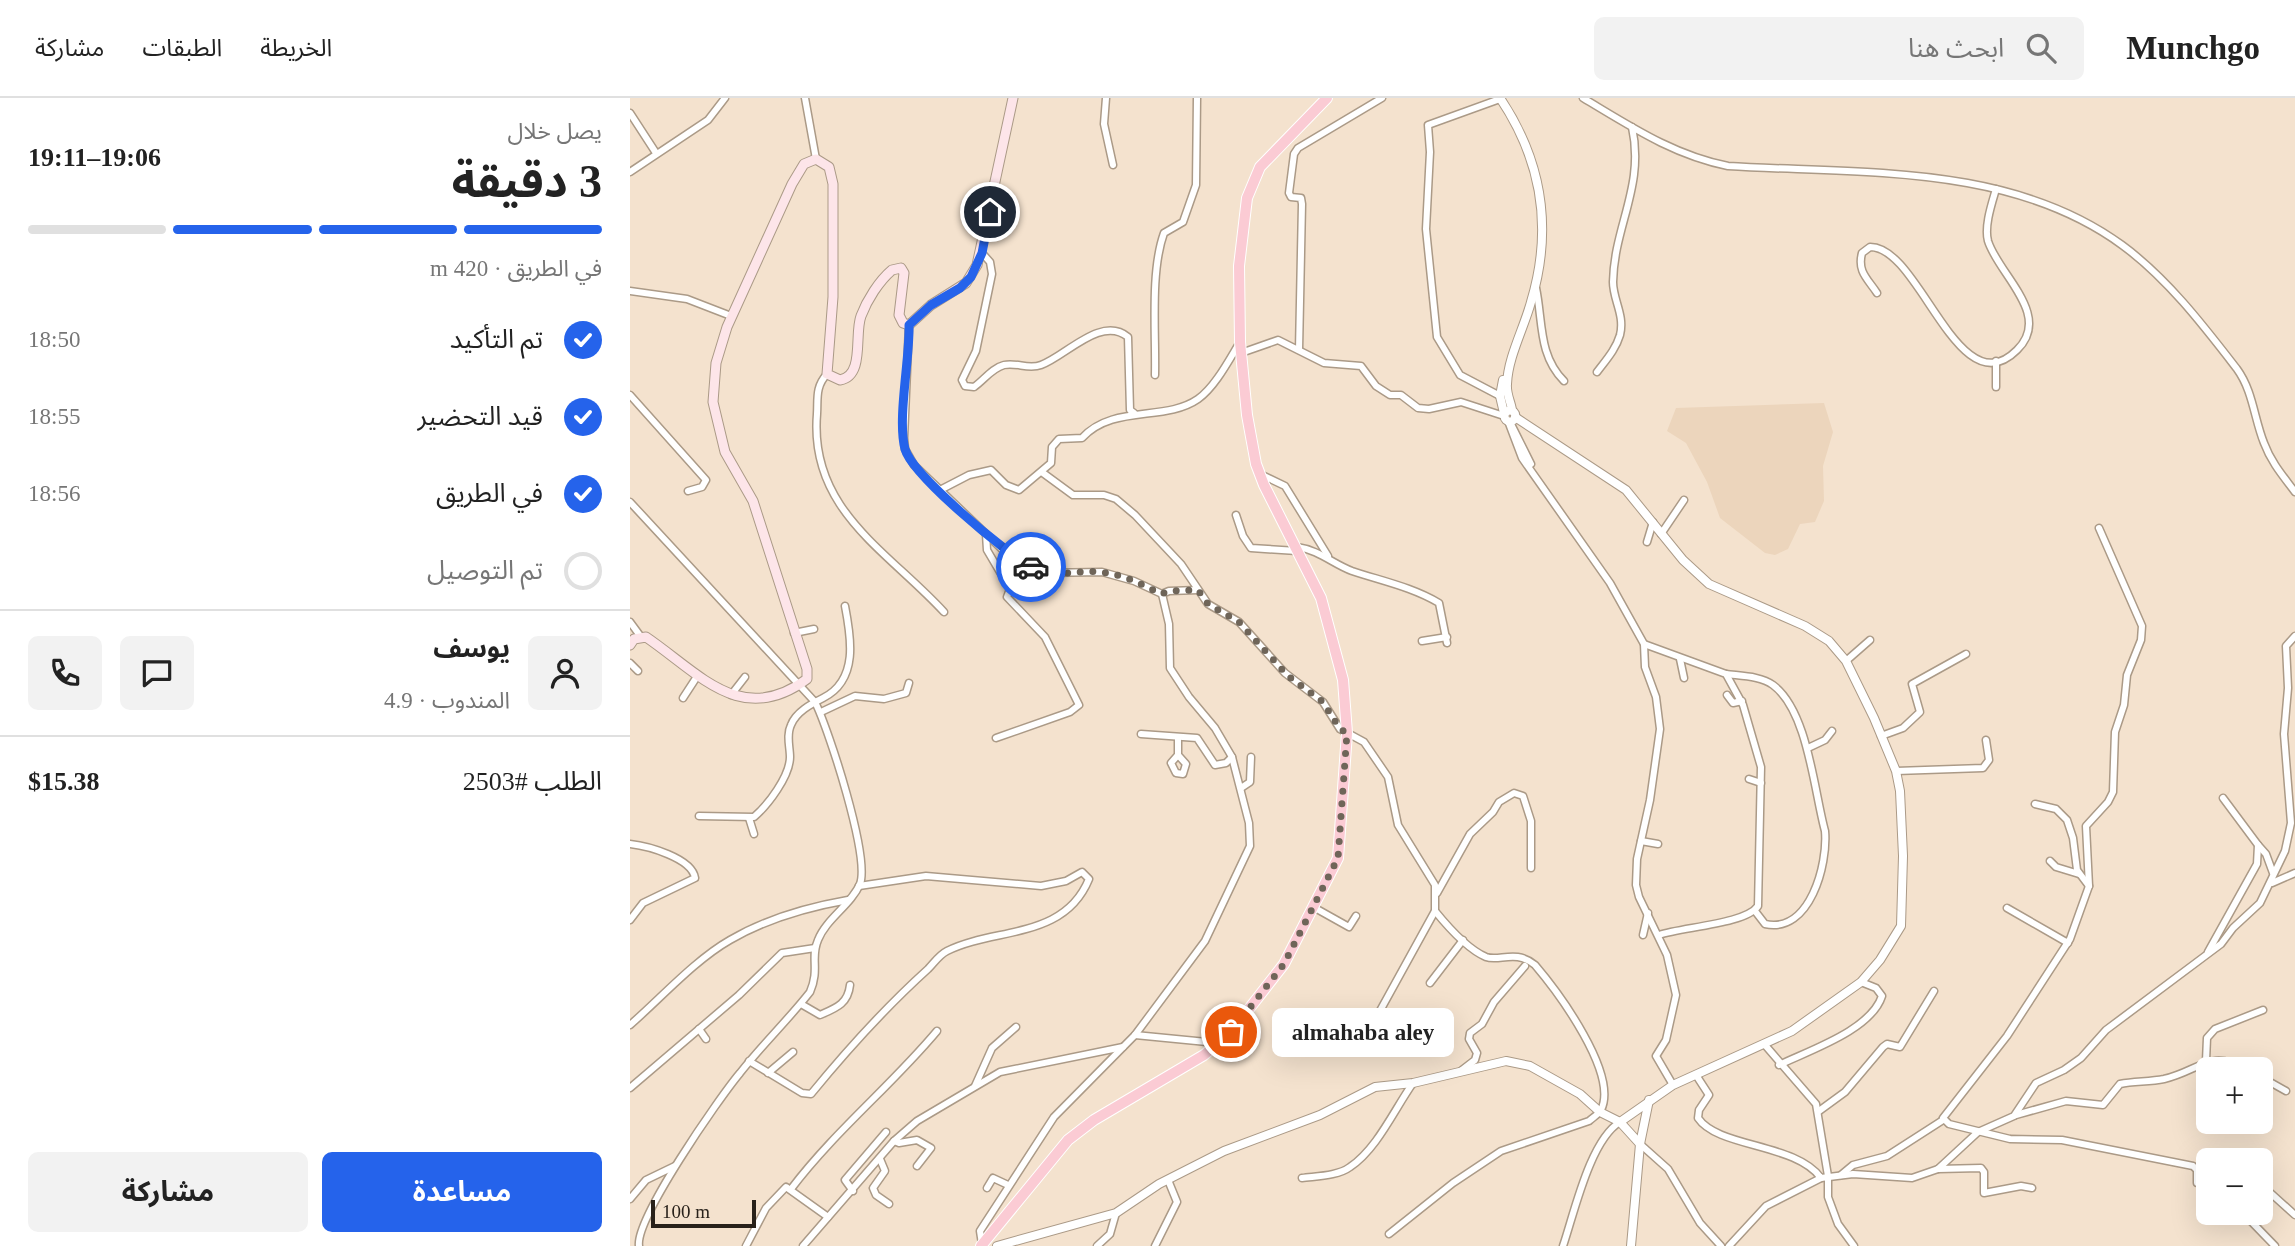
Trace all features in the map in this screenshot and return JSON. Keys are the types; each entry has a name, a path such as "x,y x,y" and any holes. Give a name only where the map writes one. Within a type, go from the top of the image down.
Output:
{"main road":[{"path":"630,645 634,639 648,638 698,675 731,695 756,700 807,679 808,672 752,501 725,452 714,410 716,363 731,316 792,184 804,164 816,159 829,167 833,184 833,297 827,374 840,380 851,373 861,315 887,274 897,268 904,273 898,314 903,323 909,325 931,305 966,283 982,253 1013,98"},
{"path":"982,1245 1068,1140 1094,1119 1164,1080 1218,1043 1244,1017 1276,975 1331,877 1341,842 1347,733 1343,680 1327,614 1260,474 1247,415 1241,347 1239,266 1247,198 1260,167 1327,98"}],"street":[{"path":"631,169 708,120 725,98"},
{"path":"805,98 816,159"},
{"path":"1106,98 1104,124 1112,165"},
{"path":"1155,375 1157,276 1161,239 1164,233 1183,222 1196,185 1197,98"},
{"path":"1300,350 1302,204 1301,198 1291,197 1289,193 1294,154 1298,148 1382,98"},
{"path":"1500,396 1460,375 1438,342 1426,223 1430,152 1428,125 1502,98 1535,176 1543,206 1544,251 1506,387 1509,417 1516,445 1609,583 1644,644 1645,667 1656,697 1660,729 1636,885 1671,967 1676,995 1666,1040 1656,1056 1673,1085"},
{"path":"1583,98 1690,157 1728,166 1920,177 1996,188 2064,212 2122,245 2173,290 2239,372 2252,398 2267,452 2295,492"},
{"path":"630,113 656,153"},
{"path":"1597,372 1616,346 1621,331 1620,308 1613,284 1636,175 1636,145 1632,127"},
{"path":"1877,293 1867,282 1860,265 1862,253 1870,247 1884,250 1903,265 1965,350 1982,360 2008,358 2021,346 2028,324 2025,301 1988,241 1996,188"},
{"path":"982,253 990,262 992,274 976,351 961,380 965,386 974,387 1004,365 1038,366 1057,358 1096,333 1117,331 1128,337 1130,410 1139,415 1195,401 1241,347 1278,340 1324,363 1361,366 1376,386 1390,395 1401,395 1418,408 1429,409 1461,402 1509,417 1559,446 1626,490 1661,534 1709,584 1805,625 1829,641 1846,662 1896,771 1902,803 1901,926 1889,949 1861,982 1821,1012 1765,1045 1673,1085 1620,1122 1604,1139 1588,1171 1563,1246"},
{"path":"1535,287 1544,346 1552,368 1564,381"},
{"path":"630,291 687,299 731,316"},
{"path":"909,325 905,449 914,465 1007,554 1041,573 1102,572 1134,581 1161,594 1169,591 1198,590"},
{"path":"1509,417 1500,396 1510,359 1516,348"},
{"path":"1996,361 1996,387"},
{"path":"827,374 817,389 817,445 822,469 839,505 865,537 944,612"},
{"path":"630,395 706,480 702,487 688,491"},
{"path":"940,490 969,475 991,470 1006,485 1019,490 1043,473 1051,463 1052,447 1059,439 1082,438 1099,425 1134,413"},
{"path":"1043,473 1073,495 1104,495 1116,499 1143,521 1181,564 1208,604 1239,622 1288,676 1323,702 1340,729 1364,742 1385,771 1398,825 1428,870 1437,893"},
{"path":"1260,474 1285,486 1329,557"},
{"path":"1661,534 1684,500"},
{"path":"630,502 815,702 821,712 861,849 859,886 819,936 815,948 817,978 801,1004 749,1061 677,1165 642,1225 638,1244"},
{"path":"1236,515 1242,536 1251,548 1298,549 1329,557 1350,570 1420,592 1439,603 1447,640 1422,641"},
{"path":"1647,542 1653,522"},
{"path":"1943,1120 1944,1112 2007,1036 2068,943 2089,887 2086,826 2108,802 2113,792 2115,732 2124,705 2127,675 2142,635 2142,626 2099,528"},
{"path":"986,534 987,550 1010,589 1007,597 1045,637 1079,705 1070,712 996,738"},
{"path":"982,1245 980,1231 1054,1117 1135,1035 1205,941 1243,864 1251,834 1232,757 1215,728 1189,697 1170,668 1169,624 1161,594"},
{"path":"699,816 749,818 759,813 787,768 792,722 835,688 848,668 852,650 845,606"},
{"path":"630,622 641,637"},
{"path":"794,632 814,629"},
{"path":"2014,1116 2036,1083 2064,1070 2106,1030 2203,959 2260,903 2272,883 2273,873 2285,851 2291,823 2284,725 2288,688 2286,646 2295,636"},
{"path":"1846,662 1870,640"},
{"path":"1644,644 1727,674 1773,685 1800,725 1808,748 1826,843 1815,890 1802,913 1784,924 1765,924 1755,911 1761,878 1761,767 1742,701 1727,674"},
{"path":"1881,736 1903,728 1920,712 1912,684 1966,654"},
{"path":"1681,659 1684,678"},
{"path":"630,663 638,671"},
{"path":"683,698 698,675"},
{"path":"731,695 745,677"},
{"path":"821,712 855,696 884,699 906,693 909,682"},
{"path":"1727,695 1732,704 1742,701"},
{"path":"1808,748 1825,740 1832,731"},
{"path":"1141,734 1158,733 1178,738 1197,738 1215,765 1226,763 1232,757"},
{"path":"1178,738 1178,755"},
{"path":"1896,771 1983,768 1989,760 1986,740"},
{"path":"1241,788 1250,782 1251,757"},
{"path":"1749,779 1761,783"},
{"path":"1370,1029 1435,911 1437,893 1470,834 1493,813 1499,802 1514,793 1523,796 1528,806 1531,868"},
{"path":"2223,797 2266,854 2273,873"},
{"path":"2035,804 2056,809 2067,820 2079,874 2089,887"},
{"path":"759,813 763,821"},
{"path":"749,818 754,834"},
{"path":"1641,841 1658,844"},
{"path":"630,844 652,848 680,859 694,872 695,878 643,903 630,920"},
{"path":"2203,959 2248,885 2257,864 2258,845"},
{"path":"2050,861 2056,867 2079,874"},
{"path":"749,1061 802,1093 811,1094 896,998 945,951 1023,931 1065,911 1078,901 1088,879 1082,872 1066,881 1041,886 926,877 859,886"},
{"path":"2272,883 2295,873"},
{"path":"630,1025 705,957 731,939 795,912 848,900"},
{"path":"1315,908 1342,926 1349,927 1356,916"},
{"path":"2007,908 2068,943"},
{"path":"1435,911 1463,940 1485,957 1503,955 1526,959 1542,973 1571,1014 1596,1063 1603,1088 1600,1112"},
{"path":"1659,935 1739,919 1755,911"},
{"path":"1643,935 1648,913"},
{"path":"1430,983 1463,940"},
{"path":"630,1088 782,953 815,948"},
{"path":"1461,1072 1475,1060 1476,1053 1469,1039 1470,1032 1482,1024 1494,1002 1525,966"},
{"path":"1779,1065 1870,1017 1882,996 1876,988 1861,982"},
{"path":"801,1004 820,1016 839,1008 850,985"},
{"path":"1819,1111 1845,1092 1883,1047 1887,1044 1900,1047 1934,991"},
{"path":"2206,1057 2207,1038 2215,1029 2263,1010"},
{"path":"975,1086 992,1048 1016,1027"},
{"path":"699,1029 706,1039"},
{"path":"791,1189 829,1140 909,1064 937,1031"},
{"path":"1135,1035 1218,1043"},
{"path":"1765,1045 1779,1065 1814,1101 1819,1111 1828,1197 1838,1224 1854,1246"},
{"path":"803,1246 894,1141 917,1121 975,1086 1013,1068 1125,1046"},
{"path":"768,1073 793,1052"},
{"path":"998,1246 1029,1241 1116,1213 1168,1180 1224,1151 1320,1115 1375,1087 1413,1083 1517,1061 1580,1094 1600,1112 1620,1122 1668,1169 1700,1223 1721,1246"},
{"path":"1938,1169 1978,1132 2027,1110 2066,1101 2103,1105 2120,1084 2166,1078 2196,1065"},
{"path":"1696,1075 1709,1095 1699,1110 1698,1118 1702,1124 1717,1133 1789,1157 1825,1177"},
{"path":"1302,1178 1339,1172 1350,1167 1372,1145 1413,1083"},
{"path":"2273,1084 2286,1091"},
{"path":"1631,1246 1640,1144 1649,1100"},
{"path":"1389,1234 1452,1183 1501,1151 1578,1126 1600,1112"},
{"path":"1943,1120 2010,1139 2062,1140 2193,1166 2196,1169"},
{"path":"1840,1175 1853,1165 1887,1156 1943,1120"},
{"path":"853,1191 845,1180 886,1132"},
{"path":"894,1141 899,1143 917,1140 931,1148 917,1166"},
{"path":"880,1159 885,1171 873,1188 876,1195 889,1204"},
{"path":"630,1199 646,1180 677,1165"},
{"path":"1729,1246 1766,1206 1794,1189 1825,1177 1840,1175 1912,1178 1938,1169 1981,1168 1984,1172 1984,1193 2021,1186 2032,1188"},
{"path":"987,1188 990,1175 1008,1185"},
{"path":"1155,1246 1177,1202 1168,1180"},
{"path":"746,1246 766,1208 778,1192 786,1187 828,1217"},
{"path":"2273,1195 2295,1215"},
{"path":"1097,1246 1110,1234 1116,1213"},
{"path":"2255,1225 2275,1246"}],"shaded area":[{"path":"1824,403 1833,432 1823,466 1824,501 1815,522 1800,524 1788,549 1775,555 1765,553 1720,518 1707,482 1686,443 1667,431 1676,408"}],"way so far":[{"path":"1031,567 1048,574 1090,571 1118,575 1161,594 1169,591 1198,590 1208,604 1239,622 1288,676 1323,702 1340,729 1347,733 1341,842 1331,877 1284,964 1231,1032"}],"place":[{"name":"almahaba aley","path":"1231,1032"}],"route":[{"path":"990,212 982,253 971,277 960,288 931,305 909,325 905,449 919,471 1007,554 1031,567"}]}
